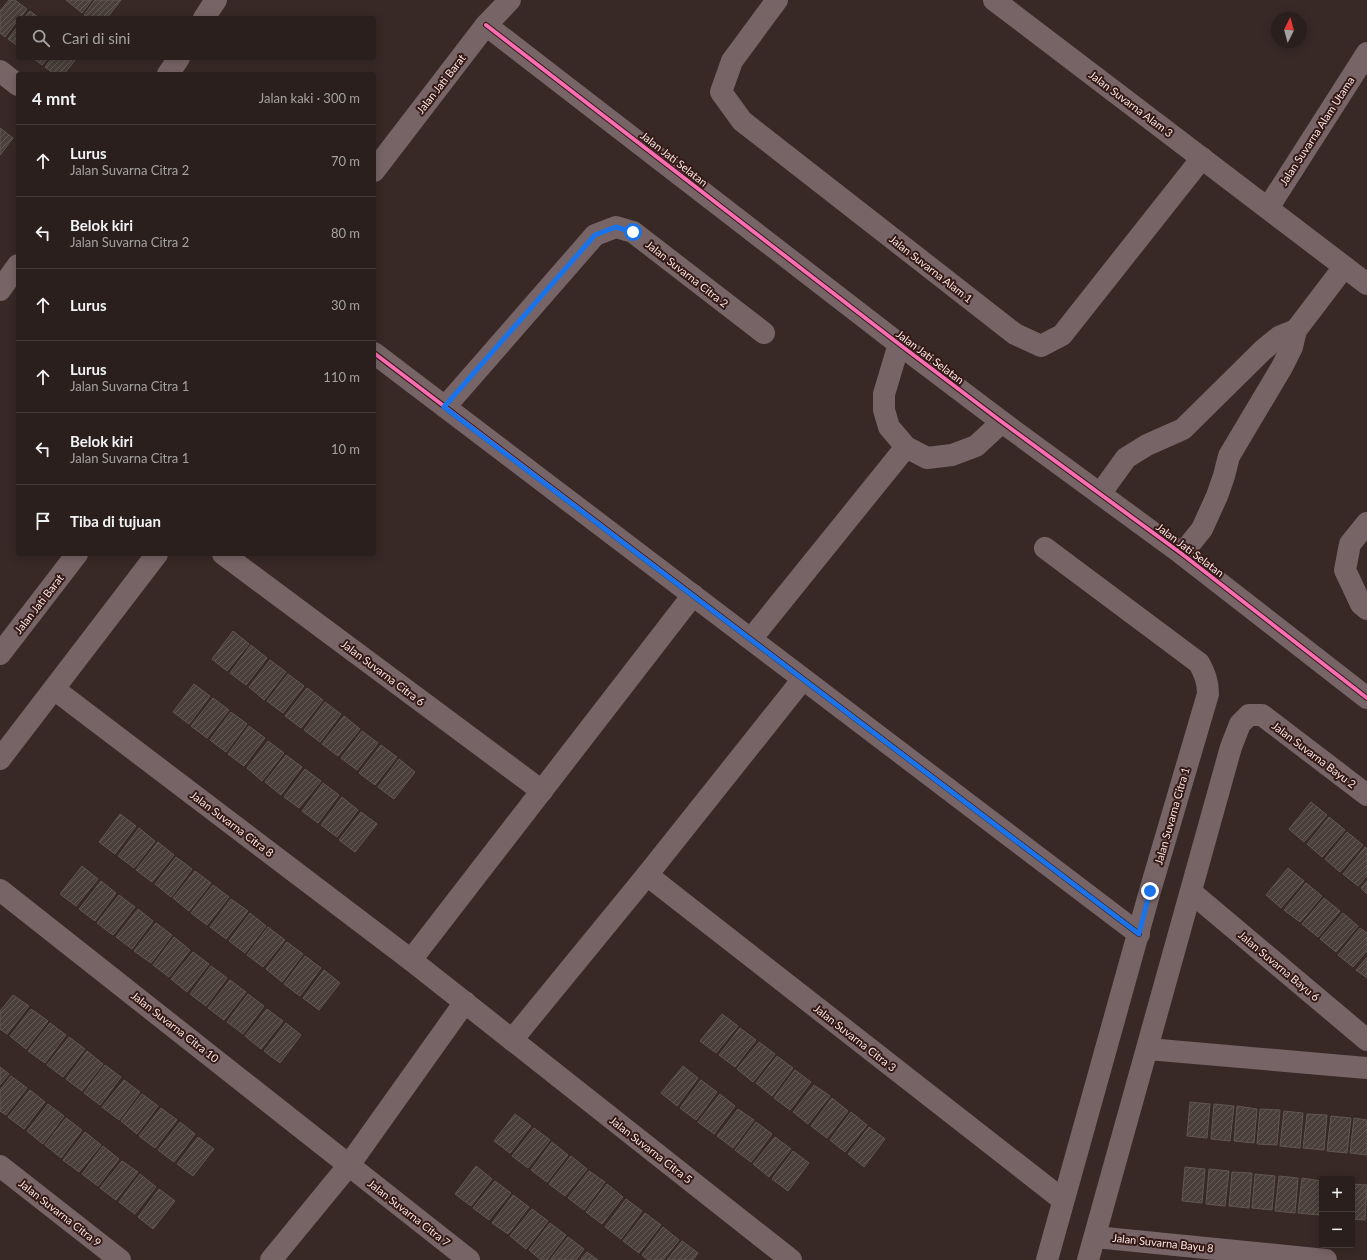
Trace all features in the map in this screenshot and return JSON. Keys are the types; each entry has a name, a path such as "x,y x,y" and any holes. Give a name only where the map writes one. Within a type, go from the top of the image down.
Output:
{"street":[{"name":"Jalan Jati Barat","path":"376,168 486,25 510,0"},
{"name":"Jalan Suvarna Alam 1","path":"777,0 732,61 721,92 742,121 1015,334 1041,346 1062,334 1202,158"},
{"name":"Jalan Suvarna Alam 3","path":"994,0 1367,284"},
{"name":"Jalan Jati Selatan","path":"486,25 899,344 1002,422 1182,554 1367,698"},
{"name":"Jalan Suvarna Alam Utama","path":"1268,208 1367,53"},
{"path":"169,72 177,60"},
{"path":"0,71 16,83"},
{"name":"Jalan Suvarna Citra 2","path":"444,407 595,235 616,227 633,232 764,333"},
{"path":"0,290 16,267"},
{"path":"1182,554 1202,530 1217,496 1229,456 1282,367 1292,347 1296,330 1344,267"},
{"path":"1100,494 1126,458 1147,445 1183,429 1263,350 1279,337 1296,330"},
{"path":"899,344 884,394 884,410 888,427 906,447 927,458 952,455 976,446 1002,422"},
{"path":"376,355 1139,934"},
{"path":"751,639 906,447"},
{"path":"1367,523 1350,544 1345,570 1361,604 1367,609"},
{"name":"Jalan Suvarna Citra 1","path":"1045,548 1199,663 1208,684 1208,694 1047,1260"},
{"name":"Jalan Jati Barat","path":"0,654 76,556"},
{"path":"0,759 155,556"},
{"name":"Jalan Suvarna Citra 6","path":"226,556 542,791"},
{"path":"411,960 693,595"},
{"path":"512,1040 647,875 803,679"},
{"name":"Jalan Suvarna Citra 8","path":"54,689 465,1002"},
{"name":"Jalan Suvarna Bayu 2","path":"1191,892 1231,746 1240,724 1249,715 1262,715 1367,795"},
{"name":"Jalan Suvarna Citra 3","path":"647,875 1063,1200"},
{"name":"Jalan Suvarna Citra 10","path":"0,890 349,1165"},
{"path":"1088,1260 1191,892"},
{"name":"Jalan Suvarna Bayu 6","path":"1191,892 1367,1040"},
{"path":"271,1260 349,1165 465,1002"},
{"name":"Jalan Suvarna Citra 5","path":"465,1002 791,1260"},
{"path":"1148,1049 1367,1068"},
{"name":"Jalan Suvarna Citra 7","path":"349,1165 469,1260"},
{"name":"Jalan Suvarna Citra 9","path":"0,1166 120,1260"},
{"name":"Jalan Suvarna Bayu 8","path":"1095,1237 1326,1260"}],"building":[{"path":"9,0 15,0 27,9 22,16 16,16 16,23 5,37 0,33 0,11"},
{"path":"66,0 92,0 82,13"},
{"path":"95,0 121,0 109,16 84,15"},
{"path":"30,11 36,16 26,16"},
{"path":"16,29 16,45 8,39"},
{"path":"36,60 46,60 42,65"},
{"path":"50,60 75,60 66,72 51,72 45,67"},
{"path":"0,128 13,138 0,155"},
{"path":"233,631 249,644 227,671 212,659"},
{"path":"251,645 267,658 246,685 230,673"},
{"path":"270,660 286,672 264,700 249,687"},
{"path":"288,674 304,686 283,713 267,701"},
{"path":"194,684 210,696 189,724 173,712"},
{"path":"307,688 323,700 301,728 285,716"},
{"path":"213,698 229,710 207,738 191,726"},
{"path":"325,702 341,714 320,742 304,730"},
{"path":"231,712 247,724 226,752 210,740"},
{"path":"344,716 360,729 338,756 322,744"},
{"path":"249,726 265,738 244,766 228,754"},
{"path":"362,731 378,743 357,770 341,758"},
{"path":"268,741 284,753 262,781 247,768"},
{"path":"381,745 397,757 375,785 359,773"},
{"path":"286,755 302,767 281,795 265,782"},
{"path":"399,759 415,772 394,799 378,787"},
{"path":"305,769 321,781 299,808 284,797"},
{"path":"323,783 339,795 318,823 302,811"},
{"path":"342,797 358,810 337,837 321,825"},
{"path":"1311,802 1327,815 1304,842 1289,829"},
{"path":"361,812 377,824 355,852 339,840"},
{"path":"120,814 136,826 115,854 99,842"},
{"path":"1329,817 1345,830 1322,857 1307,844"},
{"path":"139,828 155,841 134,868 118,856"},
{"path":"1347,832 1363,845 1340,872 1325,859"},
{"path":"158,842 174,855 152,882 136,870"},
{"path":"1365,847 1367,848 1367,876 1358,886 1343,874"},
{"path":"176,857 192,869 171,897 155,884"},
{"path":"82,866 98,879 76,906 60,894"},
{"path":"1288,868 1304,881 1281,908 1266,895"},
{"path":"195,871 211,883 189,911 173,898"},
{"path":"101,881 116,893 95,921 79,909"},
{"path":"1367,881 1367,894 1361,888"},
{"path":"1306,883 1322,896 1300,922 1284,910"},
{"path":"213,885 229,897 207,925 191,913"},
{"path":"119,895 135,907 113,935 97,923"},
{"path":"1324,898 1340,911 1318,937 1302,924"},
{"path":"231,899 248,911 226,939 210,927"},
{"path":"138,909 153,921 132,949 116,937"},
{"path":"250,913 266,926 245,953 229,941"},
{"path":"1343,913 1358,926 1336,952 1320,939"},
{"path":"156,923 172,935 151,963 134,951"},
{"path":"268,927 285,940 263,967 247,955"},
{"path":"1360,928 1367,933 1367,951 1353,967 1338,955"},
{"path":"174,937 190,950 169,977 153,965"},
{"path":"287,942 303,954 282,982 266,969"},
{"path":"193,952 209,964 187,992 171,979"},
{"path":"305,956 321,968 300,996 284,984"},
{"path":"1367,957 1367,978 1356,970"},
{"path":"211,966 227,978 206,1006 190,994"},
{"path":"324,970 340,983 319,1010 303,998"},
{"path":"230,980 246,992 224,1020 208,1008"},
{"path":"248,994 264,1006 243,1034 227,1022"},
{"path":"13,995 29,1006 7,1034 0,1029 0,1011"},
{"path":"31,1009 48,1021 26,1049 10,1036"},
{"path":"267,1009 283,1021 261,1049 245,1036"},
{"path":"722,1014 738,1026 716,1053 700,1041"},
{"path":"50,1023 66,1035 45,1063 28,1051"},
{"path":"286,1023 301,1035 280,1063 264,1051"},
{"path":"740,1028 756,1040 735,1067 719,1055"},
{"path":"69,1037 85,1049 63,1077 47,1065"},
{"path":"759,1042 775,1054 753,1082 737,1069"},
{"path":"87,1051 103,1064 82,1091 66,1079"},
{"path":"777,1056 793,1068 772,1096 756,1083"},
{"path":"105,1065 121,1077 100,1105 84,1093"},
{"path":"683,1066 698,1078 677,1106 661,1093"},
{"path":"0,1067 9,1074 0,1085"},
{"path":"795,1070 811,1082 790,1110 774,1098"},
{"path":"11,1076 27,1088 6,1115 0,1111 0,1090"},
{"path":"124,1080 140,1092 119,1120 102,1107"},
{"path":"701,1080 717,1092 696,1120 680,1108"},
{"path":"814,1085 830,1096 808,1124 793,1112"},
{"path":"30,1090 45,1102 24,1129 8,1117"},
{"path":"142,1094 158,1106 137,1134 121,1121"},
{"path":"720,1094 735,1106 714,1134 698,1122"},
{"path":"832,1098 848,1111 827,1138 811,1126"},
{"path":"1190,1102 1210,1104 1207,1138 1187,1136"},
{"path":"48,1104 64,1116 43,1144 27,1131"},
{"path":"1214,1104 1234,1106 1230,1141 1211,1139"},
{"path":"1237,1106 1257,1109 1254,1143 1234,1141"},
{"path":"161,1108 177,1120 155,1148 139,1136"},
{"path":"738,1109 754,1120 733,1148 717,1136"},
{"path":"1260,1109 1280,1110 1277,1145 1257,1144"},
{"path":"1284,1111 1303,1113 1300,1148 1280,1146"},
{"path":"851,1112 867,1125 845,1152 830,1140"},
{"path":"515,1114 531,1126 510,1153 494,1141"},
{"path":"1307,1114 1327,1115 1324,1150 1303,1148"},
{"path":"1331,1116 1351,1118 1347,1153 1327,1151"},
{"path":"66,1118 82,1130 61,1158 45,1145"},
{"path":"1354,1118 1367,1120 1367,1155 1350,1153"},
{"path":"180,1122 195,1134 174,1162 158,1150"},
{"path":"756,1122 772,1134 751,1162 735,1150"},
{"path":"869,1127 885,1139 864,1167 848,1154"},
{"path":"534,1128 550,1140 528,1168 512,1156"},
{"path":"85,1132 101,1145 79,1172 63,1160"},
{"path":"198,1137 214,1149 193,1176 177,1164"},
{"path":"775,1137 791,1149 769,1177 753,1164"},
{"path":"552,1142 568,1155 547,1182 531,1170"},
{"path":"103,1146 119,1159 98,1186 82,1174"},
{"path":"793,1151 809,1163 788,1191 772,1179"},
{"path":"571,1156 587,1169 565,1196 549,1184"},
{"path":"122,1161 138,1172 116,1200 100,1188"},
{"path":"476,1166 492,1179 471,1206 455,1194"},
{"path":"1185,1167 1205,1169 1202,1203 1182,1201"},
{"path":"1209,1169 1229,1171 1225,1206 1206,1204"},
{"path":"589,1171 605,1182 584,1210 568,1198"},
{"path":"1232,1172 1252,1173 1249,1208 1229,1206"},
{"path":"140,1174 156,1187 135,1214 119,1202"},
{"path":"1255,1174 1275,1176 1272,1210 1252,1208"},
{"path":"1279,1176 1298,1178 1295,1213 1275,1211"},
{"path":"1302,1178 1319,1181 1319,1215 1298,1213"},
{"path":"495,1181 511,1193 489,1220 473,1208"},
{"path":"607,1184 623,1197 602,1224 586,1212"},
{"path":"1355,1184 1367,1185 1365,1220 1355,1219"},
{"path":"159,1189 175,1201 153,1229 138,1217"},
{"path":"513,1195 529,1207 508,1234 492,1223"},
{"path":"626,1199 642,1211 621,1239 605,1227"},
{"path":"532,1209 548,1221 526,1249 510,1236"},
{"path":"645,1213 661,1225 639,1253 623,1241"},
{"path":"550,1223 566,1235 547,1260 541,1260 529,1250"},
{"path":"663,1227 679,1240 663,1260 648,1260 642,1255"},
{"path":"568,1237 584,1249 576,1260 550,1260"},
{"path":"682,1241 698,1253 693,1260 667,1260"},
{"path":"587,1252 598,1260 580,1260"}],"cycle path":[{"path":"486,25 899,344 1002,422 1182,554 1367,698"},
{"path":"376,355 1139,934"}],"route":[{"path":"633,232 616,227 595,235 444,407 1139,934 1150,891"}]}
